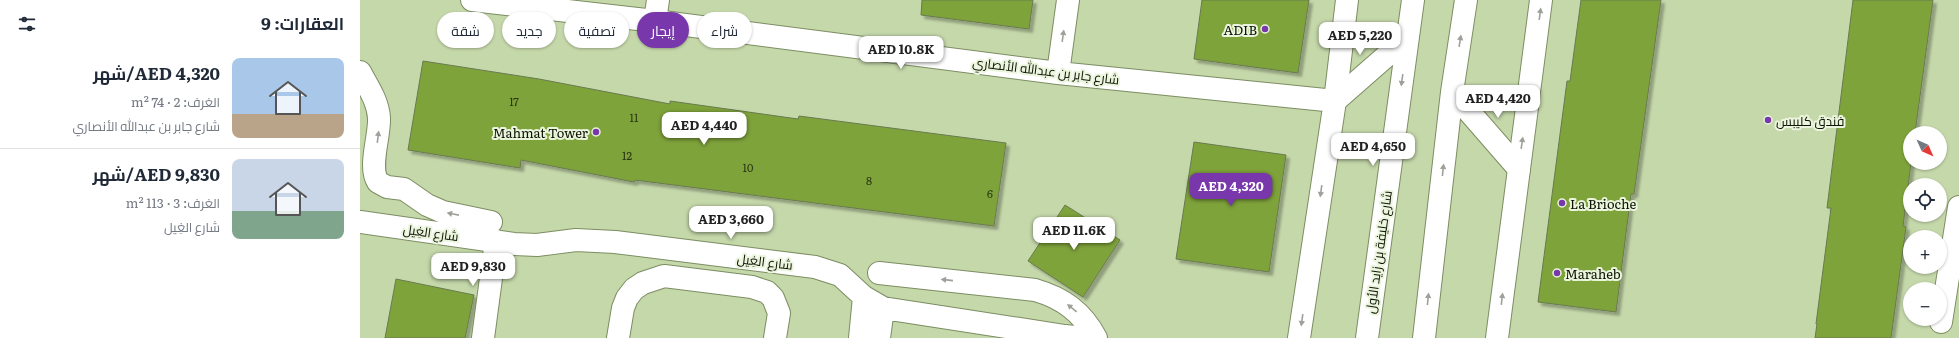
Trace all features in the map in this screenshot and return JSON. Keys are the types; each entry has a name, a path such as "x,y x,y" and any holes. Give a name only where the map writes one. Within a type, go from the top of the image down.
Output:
{"street":[{"name":"شارع جابر بن عبدالله الأنصاري","path":"472,0 637,19"},
{"path":"656,12 658,0"},
{"path":"1058,73 1068,0"},
{"path":"1299,338 1335,101 1348,0"},
{"name":"شارع خليفة بن زايد الأول","path":"1367,338 1413,0"},
{"path":"1424,338 1452,92 1466,0"},
{"path":"1497,338 1542,0"},
{"name":"شارع جابر بن عبدالله الأنصاري","path":"689,25 1058,73 1335,101"},
{"path":"1335,101 1408,37"},
{"path":"360,72 378,109 379,127 374,172 378,182 387,187 404,189 427,206 494,231 483,338"},
{"path":"1452,92 1519,169"},
{"path":"1947,288 1957,231 1959,207"},
{"name":"شارع الغِيل","path":"360,222 494,231 536,245 576,240 615,242 815,267 840,275 864,297 883,308 1071,337"},
{"path":"879,273 1035,290 1051,294 1078,312 1096,338"},
{"path":"618,338 623,308 627,298 634,289 643,282 664,276 752,287 767,292 773,298 779,313 775,338"},
{"path":"860,338 864,297"},
{"path":"879,338 883,308"}],"building":[{"path":"922,0 1033,0 1029,29 921,15"},
{"path":"1202,0 1309,0 1298,73 1194,59"},
{"path":"1581,0 1661,0 1634,194 1631,194 1616,312 1538,302 1567,81 1570,81"},
{"path":"1853,0 1933,0 1916,126 1903,126 1903,170 1910,170 1909,178 1903,178 1903,226 1906,227 1906,230 1903,230 1903,249 1891,338 1815,338 1831,208 1827,208"},
{"path":"423,61 539,79 670,104 670,101 798,119 799,116 1006,143 994,226 635,180 634,182 521,160 520,168 408,150"},
{"path":"1194,142 1286,155 1269,272 1176,259"},
{"path":"1065,205 1120,240 1083,297 1028,261"},
{"path":"396,279 474,295 465,338 385,338"}],"place":[{"name":"ADIB","path":"1265,29"},
{"name":"فندق كليبس","path":"1768,120"},
{"name":"Mahmat Tower","path":"596,132"},
{"name":"La Brioche","path":"1562,203"},
{"name":"Maraheb","path":"1557,273"}]}
